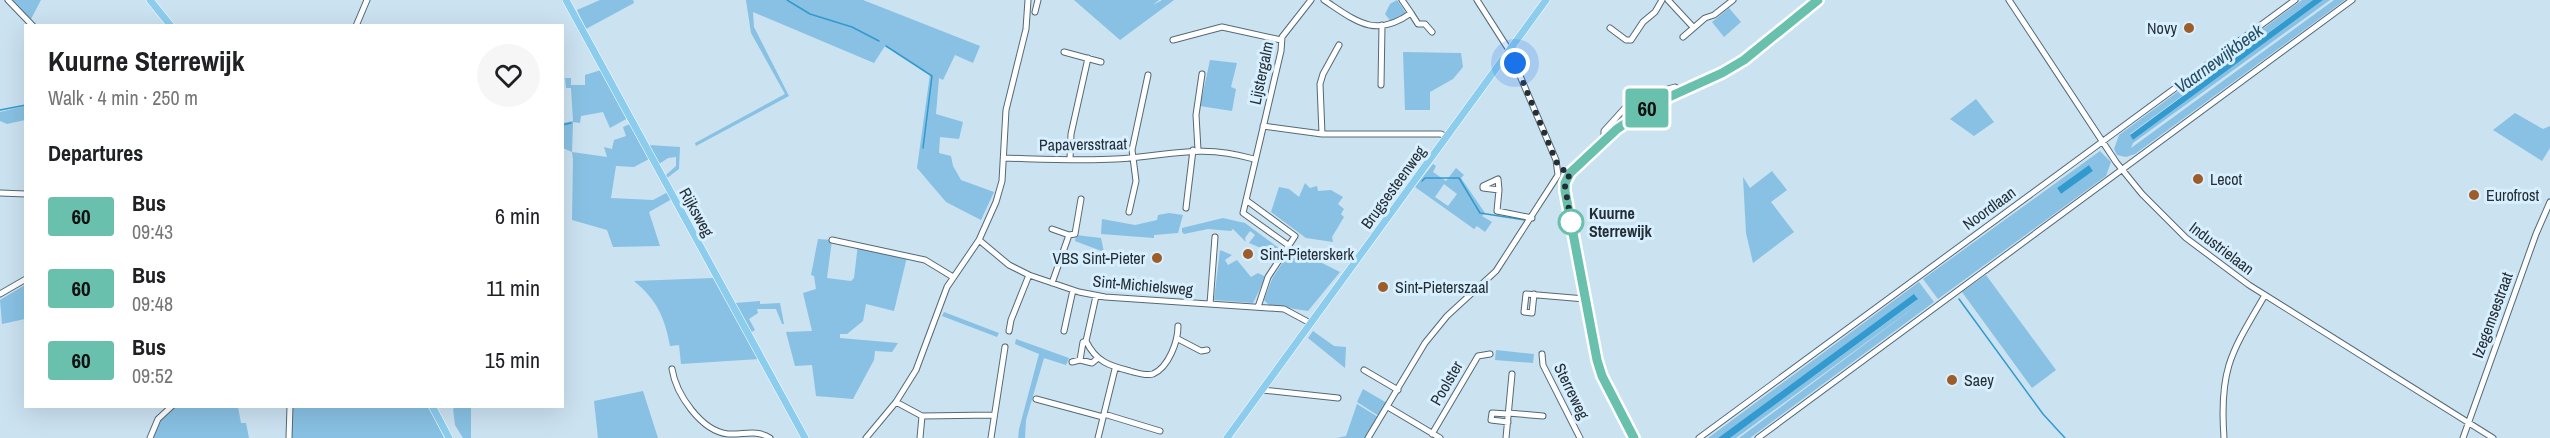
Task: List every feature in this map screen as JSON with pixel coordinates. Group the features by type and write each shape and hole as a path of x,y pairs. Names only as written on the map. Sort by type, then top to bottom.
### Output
{"main road":[{"path":"150,0 169,24"},
{"name":"Rijksweg","path":"566,0 805,438"},
{"name":"Brugsesteenweg","path":"1227,438 1546,0"},
{"path":"433,408 449,438"}],"street":[{"path":"8,0 31,24"},
{"path":"357,24 367,0"},
{"path":"866,438 896,402 923,355 942,298 953,277 979,240 1000,190 1006,110 1026,29 1028,0"},
{"path":"1035,12 1038,0"},
{"name":"Lijstergalm","path":"1245,200 1281,51 1281,40 1311,0"},
{"path":"1324,0 1362,25 1394,25 1411,13"},
{"path":"1402,0 1418,24"},
{"path":"1368,438 1431,335 1496,271 1554,184 1559,168 1509,50 1477,0"},
{"path":"1610,28 1626,40 1631,40 1643,22 1655,12 1662,0"},
{"path":"1668,0 1693,27"},
{"path":"1683,38 1693,27 1705,18 1714,15 1733,0"},
{"path":"1634,438 1602,376 1565,186 1570,173 1604,140 1640,112 1744,60 1819,0"},
{"name":"Industrielaan","path":"2009,0 2122,170 2186,238 2265,296 2493,438"},
{"name":"Noordlaan","path":"1699,438 2295,0"},
{"path":"1758,438 2352,0"},
{"path":"1412,29 1418,24 1425,24 1432,32"},
{"path":"1381,85 1382,25"},
{"path":"1173,40 1222,27 1281,40"},
{"path":"1322,134 1320,84 1339,45"},
{"path":"1064,52 1101,62"},
{"path":"1070,159 1071,134 1088,58"},
{"path":"1186,208 1203,74"},
{"path":"1129,212 1136,181 1132,150 1148,75"},
{"path":"1604,140 1604,131 1633,99 1675,87 1681,91"},
{"path":"1263,126 1322,134 1431,136 1444,140"},
{"name":"Papaversstraat","path":"1004,158 1133,158 1195,150 1214,150 1254,159"},
{"path":"1559,168 1570,173"},
{"path":"1554,184 1565,186"},
{"path":"1499,190 1497,211 1532,218"},
{"path":"0,193 24,194"},
{"path":"1052,229 1073,236 1076,232 1081,199"},
{"path":"1258,307 1268,277 1295,236 1245,200 1243,213 1288,245"},
{"name":"Izegemsestraat","path":"2463,438 2535,234 2550,202"},
{"path":"1052,283 1069,236"},
{"name":"Sint-Michielsweg","path":"1210,304 1215,237"},
{"path":"832,240 925,260 953,277"},
{"name":"Sint-Michielsweg","path":"979,240 1009,265 1029,275 1096,296 1258,307 1288,311 1310,323"},
{"path":"1009,331 1011,320 1029,275"},
{"path":"0,294 24,280"},
{"name":"Sint-Michielsweg","path":"1064,331 1073,290"},
{"path":"1534,294 1586,299"},
{"path":"1080,360 1096,296"},
{"path":"2224,438 2223,386 2229,361 2265,296"},
{"path":"1086,341 1098,358 1115,369 1152,374 1162,366 1178,339 1179,326"},
{"path":"1178,339 1202,351 1207,350"},
{"path":"991,438 1005,346"},
{"name":"Poolster","path":"1432,434 1478,356 1490,354"},
{"name":"Sterreweg","path":"1542,354 1543,365 1580,438"},
{"path":"1072,362 1080,360 1092,363 1098,358"},
{"path":"672,369 678,388 711,428 729,434 762,433 770,438"},
{"path":"1098,438 1115,369"},
{"path":"1364,370 1398,390"},
{"path":"1506,438 1512,374"},
{"path":"1262,390 1338,398"},
{"path":"1036,399 1160,431"},
{"path":"896,402 922,416 993,416"},
{"path":"150,438 158,419 170,408"},
{"path":"289,438 290,408"},
{"path":"1388,408 1440,438"},
{"path":"1508,422 1491,420 1492,413 1543,416"},
{"path":"920,438 922,416"}],"shaded area":[{"path":"9,0 41,0 31,19"},
{"path":"600,0 633,0 634,3 586,29 577,10"},
{"path":"746,0 863,0 980,46 973,63 955,55 943,80 939,78 936,114 963,122 959,139 940,137 939,153 951,156 953,166 961,180 994,192 981,220 946,202 917,168 930,74 885,46 874,63 753,12 754,27 789,96 696,146 695,143 785,94 751,33"},
{"path":"1074,0 1159,0 1153,5 1162,0 1174,0 1120,40"},
{"path":"1397,0 1406,13 1393,24 1385,14 1390,4"},
{"path":"2302,0 2313,0 2130,134 2133,140 2323,0 2330,0 2133,143 2131,148 2334,0 2345,0 2135,154 2126,157 2117,155 2114,149 2119,135"},
{"path":"2313,0 2323,0 2133,140 2130,135"},
{"path":"1729,8 1741,22 1724,37 1712,22"},
{"path":"1403,52 1461,53 1463,67 1453,79 1430,92 1430,110 1405,110"},
{"path":"1210,60 1237,63 1231,87 1236,89 1232,111 1200,106"},
{"path":"601,70 628,118 610,128 603,112 581,116 580,123 573,122 572,152 564,148 564,123 573,121 571,88 566,88 565,78 571,78 571,85 585,85 585,75"},
{"path":"1665,93 1614,125 1636,101"},
{"path":"1976,99 1994,122 1974,136 1950,119"},
{"path":"24,106 24,120 7,124 0,121 0,112"},
{"path":"2515,113 2543,129 2550,126 2550,148 2542,161 2493,130"},
{"path":"630,124 649,159 634,167 616,166 611,198 653,200 668,192 672,199 649,212 660,246 613,247 607,230 572,220 572,152 607,157 604,147 612,149 614,140 626,136 623,127"},
{"path":"649,145 680,147 679,169 667,178 666,175 676,166 676,157 668,158 659,164"},
{"path":"2100,151 2111,162 2106,176 1938,299 1923,279","holes":["2089,165 2093,171 2061,194 2057,188"]},
{"path":"1433,164 1436,166 1433,172 1446,181 1456,168 1464,175 1461,178 1485,213 1482,216 1492,222 1485,232 1477,226 1474,229 1415,187","holes":["1444,184 1457,194 1448,206 1435,197"]},
{"path":"2089,165 2093,171 2061,194 2057,188"},
{"path":"1772,171 1787,190 1771,202 1794,232 1753,263 1746,233 1743,177 1750,188"},
{"path":"1305,183 1310,188 1317,186 1318,191 1331,190 1343,197 1338,204 1344,209 1341,214 1344,217 1332,237 1333,242 1306,238 1271,212 1279,187 1289,189 1299,197"},
{"path":"1169,213 1183,215 1178,233 1154,235 1154,238 1101,234 1102,219 1135,225 1157,220 1158,215"},
{"path":"1223,218 1245,223 1283,251 1273,262 1266,258 1268,251 1249,243 1255,235 1250,231 1245,238 1246,242 1233,229 1231,231 1208,229 1184,234 1182,232 1182,228"},
{"path":"1076,235 1101,238 1104,252 1075,241"},
{"path":"818,239 832,240 827,278 851,281 854,278 858,244 907,257 894,311 866,304 863,321 847,334 840,334 840,338 898,343 892,352 875,351 874,360 853,399 816,396 812,365 795,366 786,332 812,331 803,293 816,289 814,276 811,275"},
{"path":"1292,248 1340,272 1308,311 1269,305 1264,300 1272,279"},
{"path":"1220,250 1232,255 1225,260 1228,265 1237,260 1251,277 1258,273 1266,277 1253,303 1214,300"},
{"path":"1986,275 2056,370 2032,388 1962,292"},
{"path":"713,278 759,359 681,364 679,345 670,346 658,309 634,281"},
{"path":"1919,282 1934,302 1750,438 1739,438 1924,300 1736,438 1730,438 1917,300 1916,296 1914,295 1718,438 1708,438"},
{"path":"24,286 24,319 2,324 0,300"},
{"path":"1914,294 1918,299 1730,438 1718,438"},
{"path":"760,301 760,304 780,303 784,324 776,309 757,309 758,313 749,319 755,330 750,333 735,303"},
{"path":"944,312 999,333 997,337 942,316"},
{"path":"1313,331 1334,346 1346,347 1345,368 1308,338"},
{"path":"1016,339 1069,358 1066,365 1044,358 1026,420 1025,438 1018,438 1019,429 1039,354 1015,344"},
{"path":"1496,350 1534,354 1533,363 1495,360"},
{"path":"1363,389 1387,403 1379,416 1357,402"},
{"path":"643,391 658,438 598,438 594,401"},
{"path":"1357,404 1378,417 1367,438 1337,438 1346,436"},
{"path":"172,408 238,408 241,423 246,423 249,438 152,438 161,418"},
{"path":"292,408 429,408 444,438 291,438"},
{"path":"471,408 471,438 463,438 455,425 453,409"}],"waterway":[{"path":"787,0 810,14 852,27 879,41"},
{"path":"886,46 932,76 923,148"},
{"path":"0,110 24,105"},
{"path":"564,125 571,123"},
{"path":"1422,181 1425,178 1459,178 1480,213 1525,220"},
{"name":"Vaarnewijkbeek","path":"1959,299 2043,414 2065,438"}],"bus line":[{"name":"60","path":"1634,438 1602,376 1597,360 1565,191 1566,178 1604,140 1640,112 1744,60 1818,0"}],"place":[{"name":"Novy","path":"2189,28"},
{"name":"Lecot","path":"2198,179"},
{"name":"Eurofrost","path":"2474,195"},
{"name":"Kuurne Sterrewijk","path":"1571,222"},
{"name":"Sint-Pieterskerk","path":"1248,254"},
{"name":"VBS Sint-Pieter","path":"1157,258"},
{"name":"Sint-Pieterszaal","path":"1383,287"},
{"name":"Saey","path":"1952,380"}],"route":[{"path":"1515,63 1559,168 1570,173 1566,178 1565,191 1571,222"}]}
